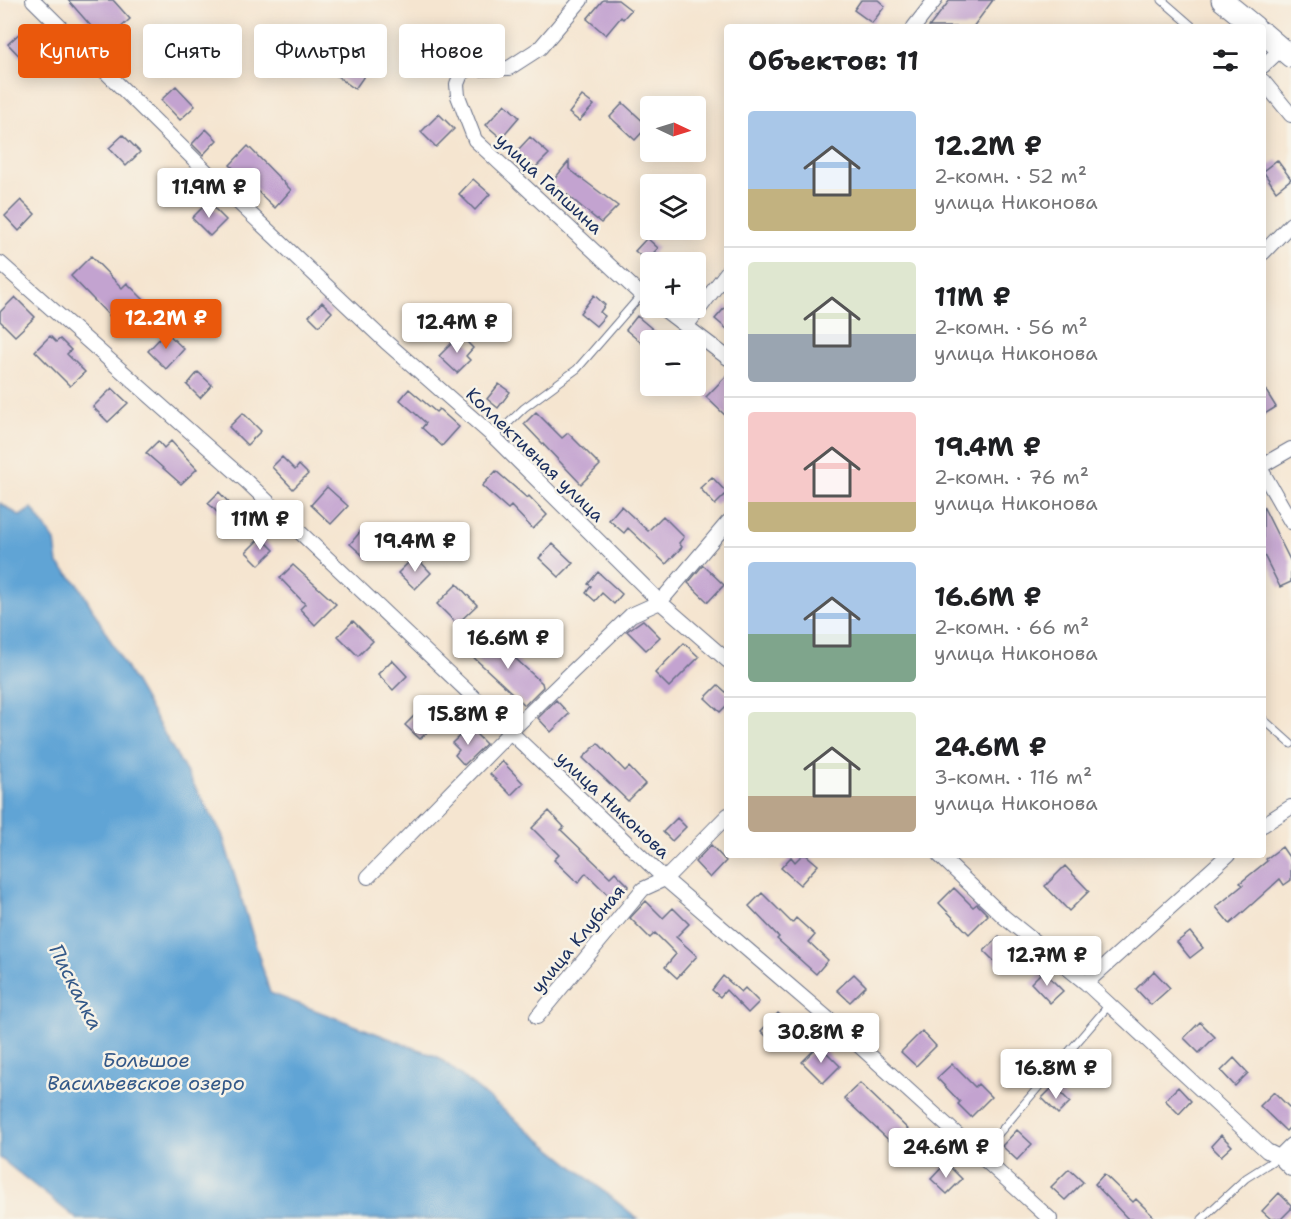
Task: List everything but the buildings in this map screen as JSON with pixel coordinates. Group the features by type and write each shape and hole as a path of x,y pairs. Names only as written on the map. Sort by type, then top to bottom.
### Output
{"main road":[{"path":"1222,0 1251,24"},
{"path":"1266,36 1286,53"}],"street":[{"name":"Коллективная улица","path":"33,0 222,187 377,334 494,437 660,602 724,658"},
{"name":"улица Гапшина","path":"581,0 540,48 509,68 469,69 461,74 457,84 458,96 475,140 640,291"},
{"path":"916,24 935,0"},
{"path":"1266,64 1286,53"},
{"path":"1266,85 1291,115"},
{"path":"1266,251 1291,224"},
{"name":"улица Никонова","path":"0,263 246,481 665,879 981,1154 1050,1219"},
{"path":"687,325 724,276"},
{"path":"677,318 724,355"},
{"path":"1266,463 1291,449"},
{"path":"1266,478 1291,522"},
{"path":"368,876 509,733 631,615 660,602 724,527"},
{"path":"1266,823 1291,807"},
{"name":"улица Клубная","path":"537,1017 643,889 665,879 724,819"},
{"path":"942,858 1004,917 1086,983 1266,1151 1279,1157 1291,1169"},
{"path":"1086,983 1225,858"},
{"path":"1279,1157 1291,1145"}],"lane":[{"path":"1162,0 1190,24"},
{"path":"494,437 524,408 577,369 640,304"},
{"path":"1266,722 1291,744"},
{"path":"981,1154 1109,1005"},
{"path":"1202,1219 1246,1178 1279,1157"}],"water":[{"name":"Большое Васильевское озеро","path":"0,503 20,516 32,508 55,541 58,564 78,584 222,834 270,993 438,1057 638,1219 77,1219 0,1158"}],"water label":[{"name":"Пискалка","path":"76,987"}]}
